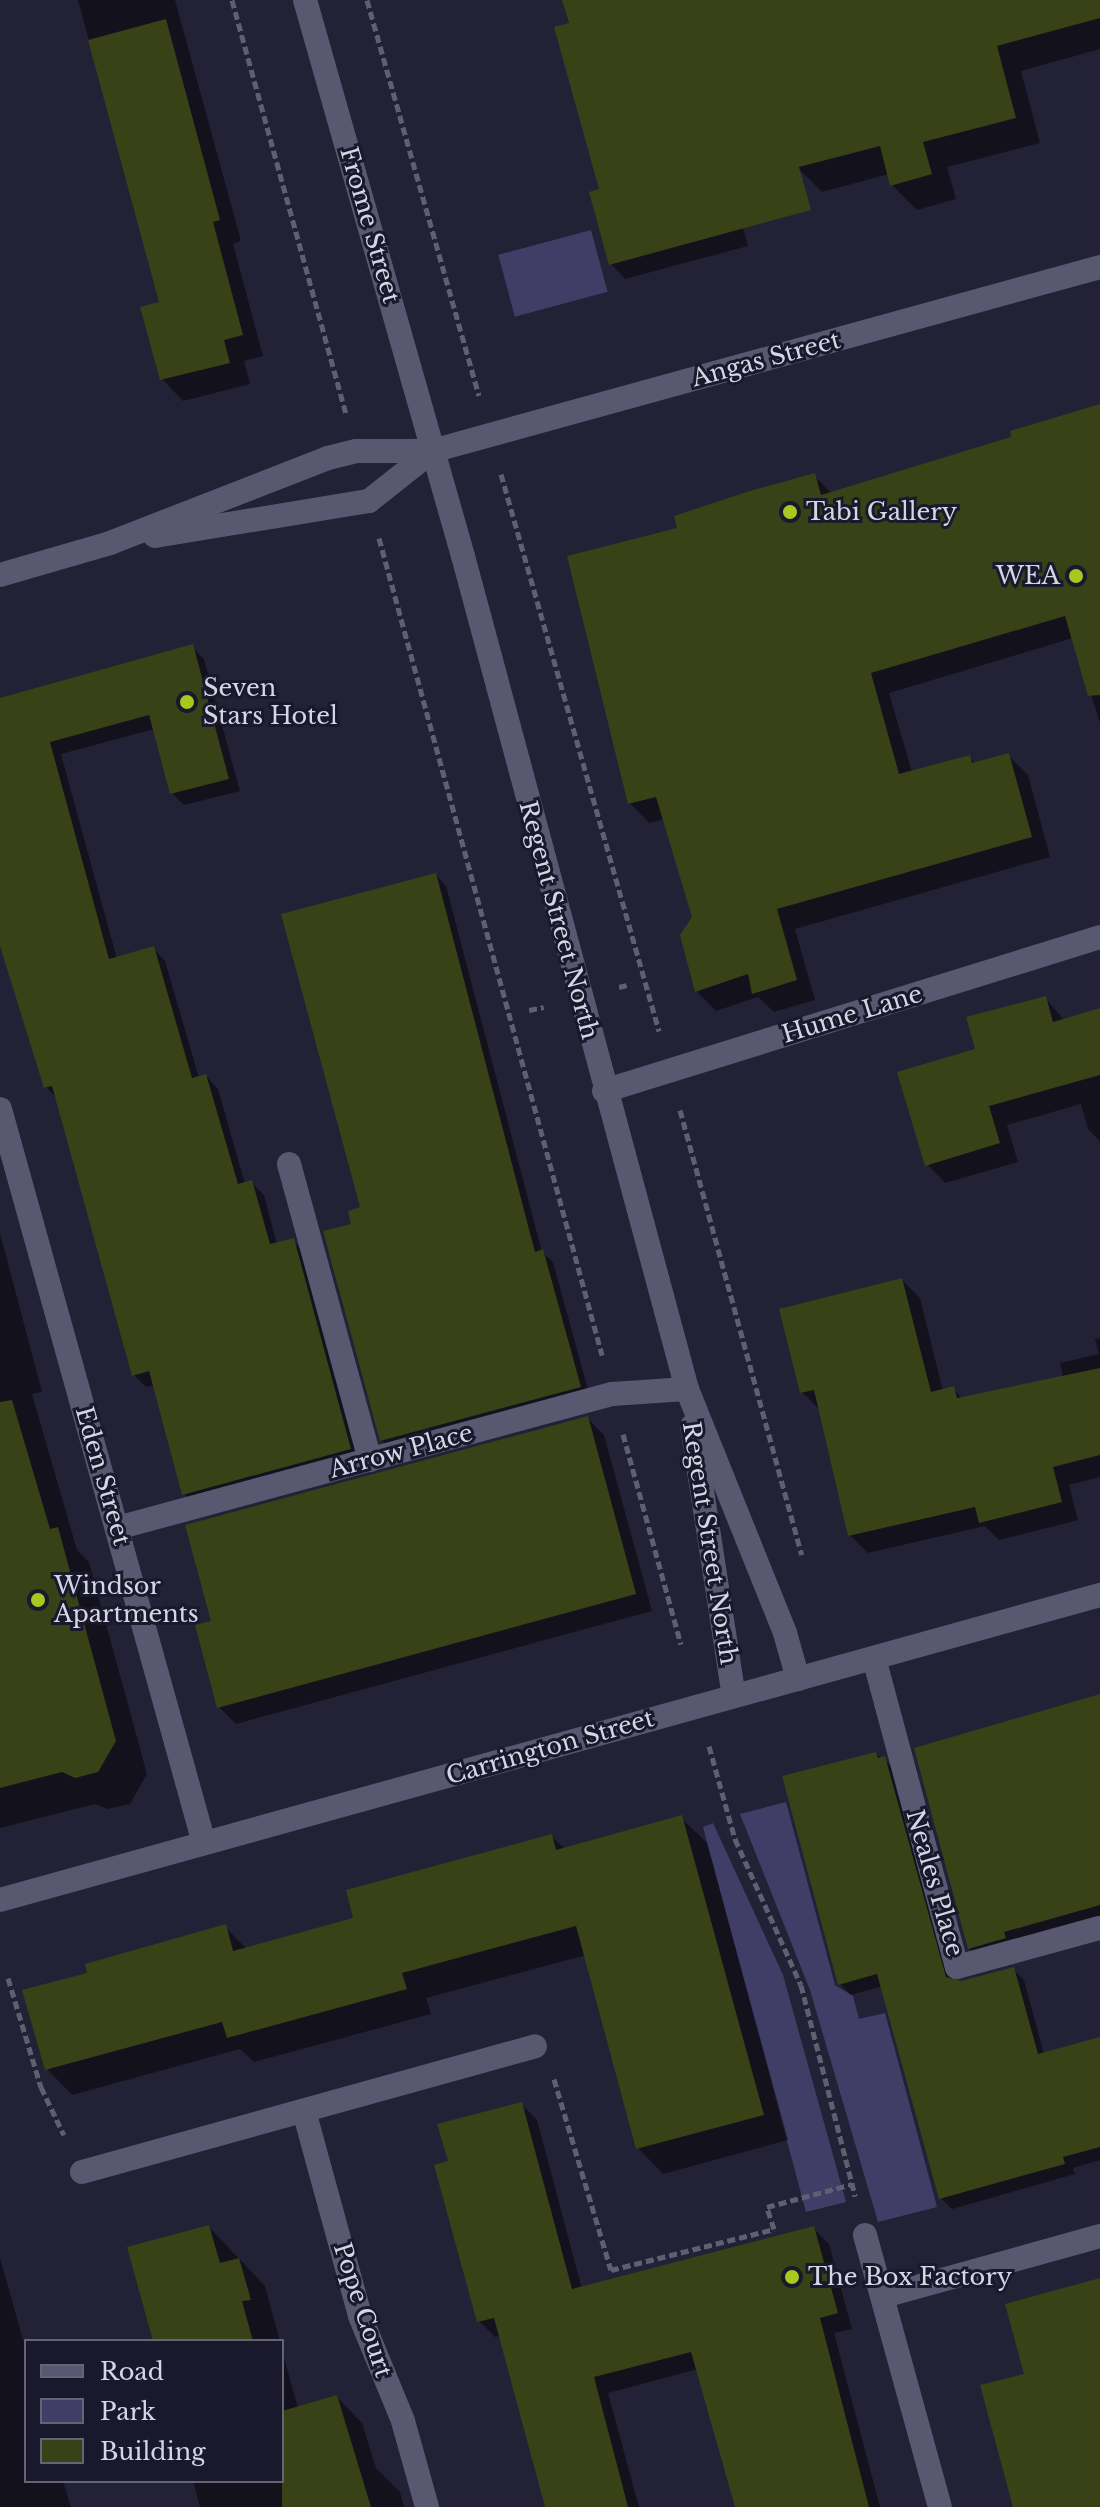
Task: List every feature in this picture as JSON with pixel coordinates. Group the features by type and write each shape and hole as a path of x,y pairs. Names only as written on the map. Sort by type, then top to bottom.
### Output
{"street":[{"name":"Frome Street","path":"305,0 432,451"},
{"name":"Angas Street","path":"0,575 110,543 356,451 432,451 1100,267"},
{"name":"Angas Street","path":"110,543 369,501 432,451"},
{"name":"Regent Street North","path":"432,451 687,1389 785,1633 798,1679"},
{"name":"Hume Lane","path":"604,1091 1100,937"},
{"name":"Eden Street","path":"0,1109 204,1843"},
{"path":"289,1164 370,1460"},
{"name":"Regent Street North","path":"687,1389 734,1696"},
{"name":"Arrow Place","path":"117,1528 612,1394 687,1389"},
{"name":"Carrington Street","path":"0,1900 1100,1595"},
{"name":"Neales Place","path":"874,1658 957,1967 1100,1928"},
{"path":"82,2172 535,2046"},
{"name":"Pope Court","path":"304,2111 360,2316 403,2421 427,2507"},
{"path":"865,2235 940,2507"},
{"path":"884,2296 1100,2236"}],"path":[{"path":"232,0 356,451"},
{"path":"367,0 670,1071 806,1572"},
{"path":"369,501 697,1706"},
{"path":"718,1779 735,1839 801,1985 865,2235"},
{"path":"8,1978 41,2087 82,2172"},
{"path":"535,2046 558,2086 611,2270 774,2229 767,2207 852,2184"}],"green space":[{"path":"591,230 608,292 515,317 498,255"},
{"path":"786,1802 835,1985 853,1996 859,2019 885,2013 937,2207 878,2222 810,1990 740,1814"},
{"path":"713,1823 783,1975 846,2202 806,2212 703,1827"}],"building":[{"path":"562,0 1100,0 1100,18 997,46 1016,118 923,142 932,174 890,186 880,146 799,167 811,210 609,265 589,192 599,189 554,27 569,23"},
{"path":"166,19 220,220 213,222 243,335 224,340 230,363 160,380 140,307 159,302 88,40"},
{"path":"1100,404 1100,695 1088,696 1065,616 871,673 899,774 970,755 972,763 1009,753 1032,837 777,909 797,980 752,994 748,974 695,992 680,935 692,917 656,797 628,804 567,556 677,528 674,516 750,491 815,473 821,495 1011,437 1010,431"},
{"path":"193,644 229,779 170,794 149,715 50,742 109,959 154,946 192,1078 206,1074 238,1184 252,1180 270,1244 294,1238 351,1449 182,1495 149,1371 132,1376 52,1086 44,1088 0,946 0,698"},
{"path":"436,873 535,1252 543,1249 581,1387 380,1441 323,1231 351,1224 348,1211 360,1207 281,914"},
{"path":"1046,996 1053,1022 1100,1008 1100,1075 989,1106 1000,1143 925,1166 897,1072 975,1049 966,1017"},
{"path":"902,1278 931,1392 954,1386 957,1398 1100,1368 1100,1455 1053,1467 1062,1502 979,1523 975,1507 848,1536 814,1390 800,1393 779,1309"},
{"name":"Windsor Apartments","path":"12,1400 50,1529 58,1527 116,1741 98,1772 75,1778 62,1772 0,1788 0,1402"},
{"path":"588,1416 636,1594 217,1708 195,1625 211,1621 185,1525"},
{"path":"1100,1694 1100,1905 1004,1932 1006,1938 968,1949 914,1748"},
{"path":"876,1752 878,1758 885,1756 946,1977 961,1981 1014,1967 1038,2054 1100,2037 1100,2147 1063,2157 1065,2164 939,2199 877,1974 838,1985 782,1776"},
{"path":"682,1815 764,2115 636,2149 576,1926 402,1973 407,1989 227,2038 222,2022 45,2070 22,1990 87,1973 85,1964 226,1924 233,1951 353,1918 346,1890 552,1834 556,1850"},
{"path":"522,2102 572,2289 814,2226 838,2313 820,2318 869,2507 735,2507 691,2352 594,2377 628,2507 545,2507 494,2318 477,2322 434,2165 448,2161 437,2124"},
{"path":"209,2225 220,2263 239,2258 251,2300 242,2301 252,2339 152,2339 127,2247"},
{"path":"1100,2278 1100,2507 1013,2507 980,2385 1024,2374 1005,2304"},
{"path":"337,2395 371,2507 282,2507 284,2410"}],"place":[{"name":"Tabi Gallery","path":"790,512"},
{"name":"WEA","path":"1076,576"},
{"name":"Seven Stars Hotel","path":"187,702"},
{"name":"Windsor Apartments","path":"38,1600"},
{"name":"The Box Factory","path":"792,2277"}]}
